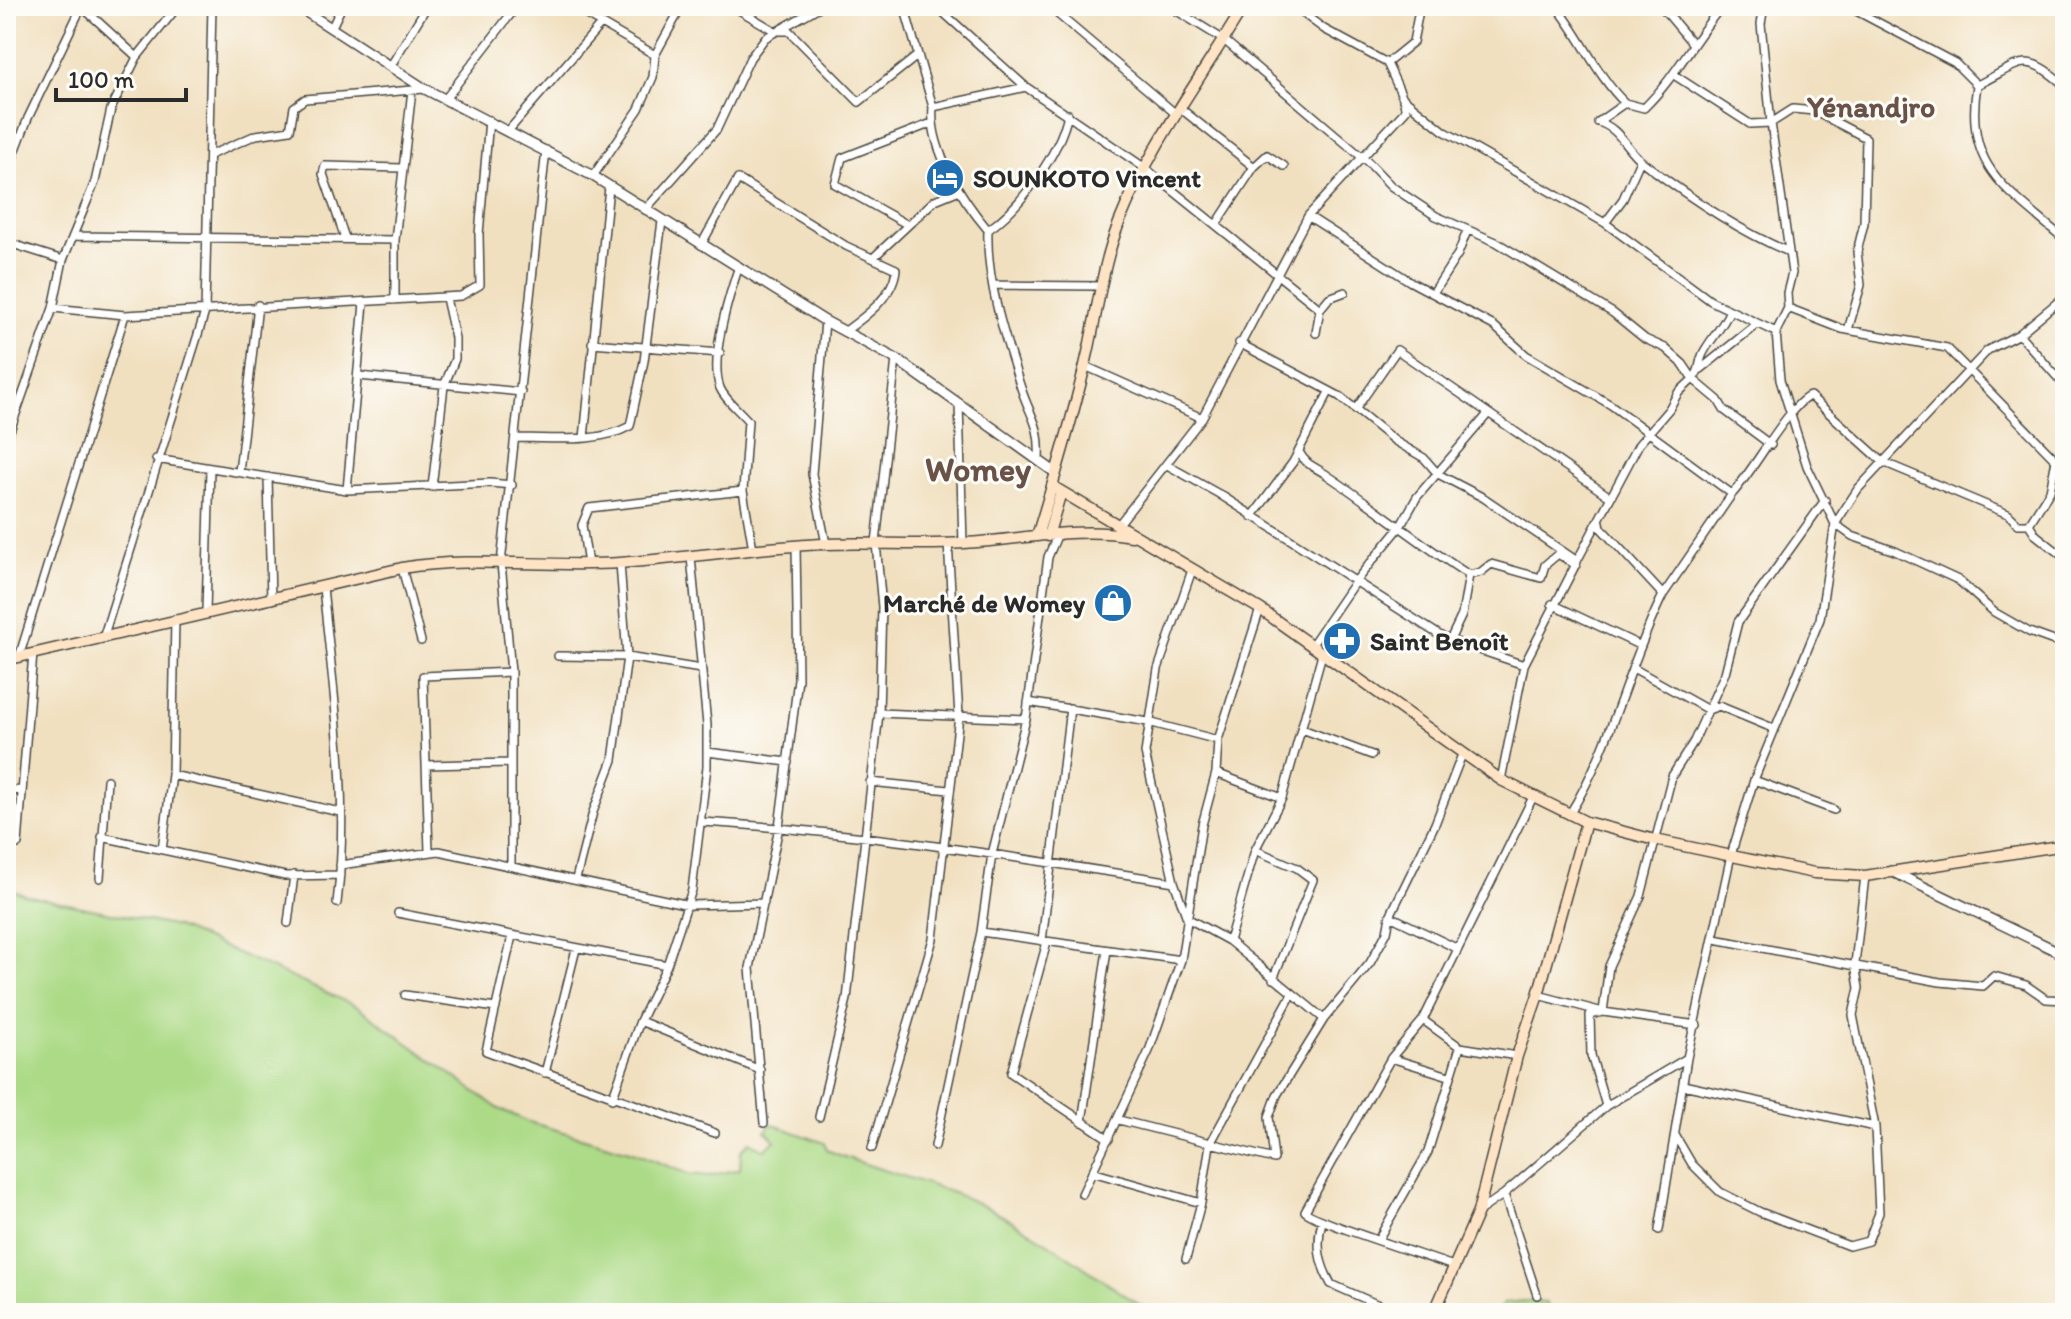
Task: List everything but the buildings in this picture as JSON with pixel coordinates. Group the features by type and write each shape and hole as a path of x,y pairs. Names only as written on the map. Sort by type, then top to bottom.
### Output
{"main road":[{"path":"1047,536 1057,489 1056,473 1085,366 1100,286 1117,226 1145,168 1244,6"},
{"path":"1057,489 1260,609 1501,780 1586,822 1655,840 1814,873 1865,876 1888,870 2065,845"},
{"path":"6,660 104,635 445,561 620,563 796,545 963,544 1100,530 1132,536"},
{"path":"1434,1313 1478,1212 1517,1056 1538,995 1586,822"}],"street":[{"path":"6,176 81,6 137,57"},
{"path":"6,442 53,308 63,260 95,182 111,109 137,57 178,6"},
{"path":"104,635 156,459 205,312 212,6"},
{"path":"297,6 425,89 593,176 825,321 896,359 1056,473"},
{"path":"332,27 342,6"},
{"path":"390,67 427,6"},
{"path":"446,98 517,6"},
{"path":"571,6 655,55"},
{"path":"593,176 639,109 653,77 655,55 682,6"},
{"path":"732,6 775,31 791,32 859,102 917,56"},
{"path":"645,210 707,143 750,58 765,38 821,6"},
{"path":"904,6 933,107 932,123 957,191 988,230 987,264 1022,390 1041,433 1039,459"},
{"path":"936,6 1026,87 1145,168 1320,309"},
{"path":"1048,6 1178,111 1254,167"},
{"path":"1169,6 1224,40 1391,186 1467,231 1496,242 1613,313 1645,339 1665,348 1683,364 1693,379 1718,400 1724,410 1771,445"},
{"path":"1119,524 1202,418 1308,216 1406,110 1387,63 1324,29 1293,6"},
{"path":"1556,6 1586,48 1601,77 1625,103 1644,108 1674,75 1692,43 1722,6"},
{"path":"1661,6 1692,43"},
{"path":"1764,6 1761,24 1771,123 1792,273 1787,293 1788,308 1776,332 1780,380 1793,411 1807,466 1835,524 1852,536 1895,551 1958,580 1994,612 2029,632 2065,645"},
{"path":"1847,6 1955,63 1977,85"},
{"path":"1387,63 1413,42 1419,10 1426,7"},
{"path":"509,130 601,24"},
{"path":"1977,85 2031,61 2042,65 2065,86"},
{"path":"1674,75 1750,124 1771,123 1793,109 1814,111 1866,138 1864,223 1857,252 1861,285 1848,330"},
{"path":"1977,85 1973,110 1980,157 1995,176 2065,240"},
{"path":"933,107 1026,87"},
{"path":"210,155 256,135 290,130 294,107 305,99 425,89"},
{"path":"395,300 395,240 412,90"},
{"path":"1403,98 1444,131 1605,223 1729,312 1776,332"},
{"path":"1625,103 1598,122 1618,133 1640,161 1763,241 1789,252"},
{"path":"988,230 1006,217 1020,201 1064,133 1068,114"},
{"path":"53,308 125,315 205,312 258,305 364,303 461,296 480,285 479,234 489,120"},
{"path":"908,225 835,184 842,158 932,123"},
{"path":"6,142 18,145"},
{"path":"511,866 511,672 501,563 512,485 546,150"},
{"path":"1216,225 1254,167 1267,155 1284,166"},
{"path":"1605,223 1623,199 1640,161"},
{"path":"345,238 323,174 325,166 402,168"},
{"path":"701,245 738,179 846,246 896,269 895,282 863,318 844,332"},
{"path":"584,438 609,187"},
{"path":"874,257 935,200 957,191"},
{"path":"1308,216 1433,293 1494,326 1526,355 1611,405 1732,494"},
{"path":"517,438 584,438 619,433 630,426 645,347 662,221"},
{"path":"1433,293 1458,254 1467,231"},
{"path":"75,236 395,240"},
{"path":"6,242 63,260"},
{"path":"739,266 725,307 720,353 722,392 748,421 743,491 753,549"},
{"path":"993,285 1100,286"},
{"path":"1316,333 1320,309 1329,298 1345,292"},
{"path":"1659,1230 1687,1058 1697,1025 1731,855 1754,780 1820,619 1835,524 1858,489 1988,350 2019,334 2065,296"},
{"path":"432,487 444,386 455,359 455,338 446,298"},
{"path":"347,490 364,303"},
{"path":"239,472 258,305"},
{"path":"1788,308 1848,330 1947,348 2065,469"},
{"path":"1701,369 1702,355 1720,332 1729,312"},
{"path":"19,657 125,315"},
{"path":"825,321 812,474 826,544"},
{"path":"1501,780 1524,665 1552,604 1577,563 1610,497 1648,434 1678,393 1701,369 1757,324"},
{"path":"2019,334 2065,386"},
{"path":"592,343 720,353"},
{"path":"1239,343 1329,392 1395,441 1424,458 1438,474 1484,498 1577,563"},
{"path":"1355,410 1397,350 1610,497"},
{"path":"819,1117 847,999 861,894 864,838 879,713 882,607 876,543 896,359"},
{"path":"1085,366 1202,418"},
{"path":"359,376 521,392"},
{"path":"1252,517 1299,452 1309,425 1329,392"},
{"path":"1569,815 1608,740 1641,646 1663,595 1793,411 1810,396 1883,462 2008,514 2018,524 2029,524"},
{"path":"959,403 963,544"},
{"path":"1311,646 1354,583 1400,527 1417,497 1487,415"},
{"path":"1299,452 1307,466 1325,473 1469,575 1481,572 1491,564 1541,578 1545,565 1558,554 1577,563"},
{"path":"156,459 347,490 490,483 512,485"},
{"path":"2029,524 2050,491 2056,460"},
{"path":"1167,465 1450,640 1524,665"},
{"path":"206,612 210,468"},
{"path":"268,477 271,600"},
{"path":"588,564 582,525 589,508 743,491"},
{"path":"1603,1012 1609,966 1641,896 1672,776 1725,673 1738,622 1825,500"},
{"path":"1600,520 1601,528 1663,595"},
{"path":"2029,524 2036,535 2065,558"},
{"path":"935,1146 981,932 992,854 1026,719 1048,557 1047,536"},
{"path":"872,1148 933,939 941,847 959,716 948,543"},
{"path":"764,1123 750,968 779,827 798,679 796,545"},
{"path":"612,1099 640,1021 667,965 689,905 707,752 691,557"},
{"path":"576,879 593,812 611,771 627,657 620,563"},
{"path":"402,568 421,641"},
{"path":"1192,570 1158,669 1145,753 1174,882 1187,918 1229,941 1324,1019"},
{"path":"1450,640 1462,615 1469,575"},
{"path":"323,587 339,765 340,875 337,903"},
{"path":"1552,604 1641,646"},
{"path":"1082,1194 1149,1051 1181,960 1202,825 1216,773 1218,740 1260,609"},
{"path":"162,850 172,775 175,619"},
{"path":"18,844 33,653"},
{"path":"1229,941 1255,850 1282,798 1322,654"},
{"path":"558,656 627,657 701,669"},
{"path":"1633,668 1708,710 1719,706 1775,729"},
{"path":"429,851 423,676 511,672"},
{"path":"1028,702 1148,722 1218,740"},
{"path":"1070,708 1044,942 1011,1073 1109,1139"},
{"path":"879,713 1026,719"},
{"path":"1302,729 1372,755"},
{"path":"707,752 788,762"},
{"path":"1119,1120 1274,1159 1271,1108 1324,1019 1370,963 1387,932 1390,916 1435,824 1463,752"},
{"path":"426,765 511,763"},
{"path":"1216,773 1282,798"},
{"path":"172,775 340,812"},
{"path":"100,878 107,780"},
{"path":"1754,780 1834,810"},
{"path":"870,782 949,790"},
{"path":"6,792 20,790"},
{"path":"1453,1266 1379,1238 1322,1221 1306,1215 1305,1211 1391,1058 1423,1020 1534,795"},
{"path":"700,822 779,827 941,847 1174,882"},
{"path":"102,837 294,875 340,875"},
{"path":"1255,850 1297,868 1313,880 1273,979"},
{"path":"340,865 429,851 576,879 689,905 764,903"},
{"path":"1888,870 2065,955"},
{"path":"288,923 294,875"},
{"path":"1675,1135 1692,1164 1720,1192 1760,1212 1849,1246 1868,1241 1879,1213 1875,1127 1853,1015 1859,988 1855,964 1865,876"},
{"path":"398,913 667,965"},
{"path":"1390,916 1456,948"},
{"path":"981,932 1181,960"},
{"path":"512,936 486,1051 612,1099 715,1133"},
{"path":"1715,939 1940,982 1983,986 1994,976 2026,985 2046,999 2065,1000"},
{"path":"545,1073 576,949"},
{"path":"1082,1122 1107,950"},
{"path":"1186,1259 1201,1203 1210,1144 1292,994"},
{"path":"405,995 496,1008"},
{"path":"1538,995 1603,1012 1697,1025"},
{"path":"1603,1012 1590,1015 1591,1055 1606,1106"},
{"path":"1423,1020 1460,1047 1517,1056"},
{"path":"640,1021 760,1070"},
{"path":"1379,1238 1428,1152 1460,1047"},
{"path":"1391,1058 1449,1076"},
{"path":"1478,1212 1504,1194 1606,1106 1687,1058"},
{"path":"1683,1085 1875,1127"},
{"path":"1092,1172 1201,1203"},
{"path":"1504,1194 1537,1295"},
{"path":"1322,1221 1318,1237 1319,1257 1331,1284 1397,1313"}],"green space":[{"path":"6,887 25,895 177,927 199,936 358,1007 499,1109 529,1122 633,1152 688,1174 709,1176 740,1169 741,1151 750,1142 765,1150 775,1141 766,1131 771,1124 825,1143 827,1150 977,1203 1045,1241 1153,1313 6,1313"},
{"path":"1505,1303 1546,1303 1552,1313 1496,1311"}],"place":[{"name":"SOUNKOTO Vincent","path":"945,178"},
{"name":"Marché de Womey","path":"1113,603"},
{"name":"Saint Benoît","path":"1342,641"}],"district":[{"name":"Yénandjro","path":"1871,106"},
{"name":"Womey","path":"978,469"}]}
